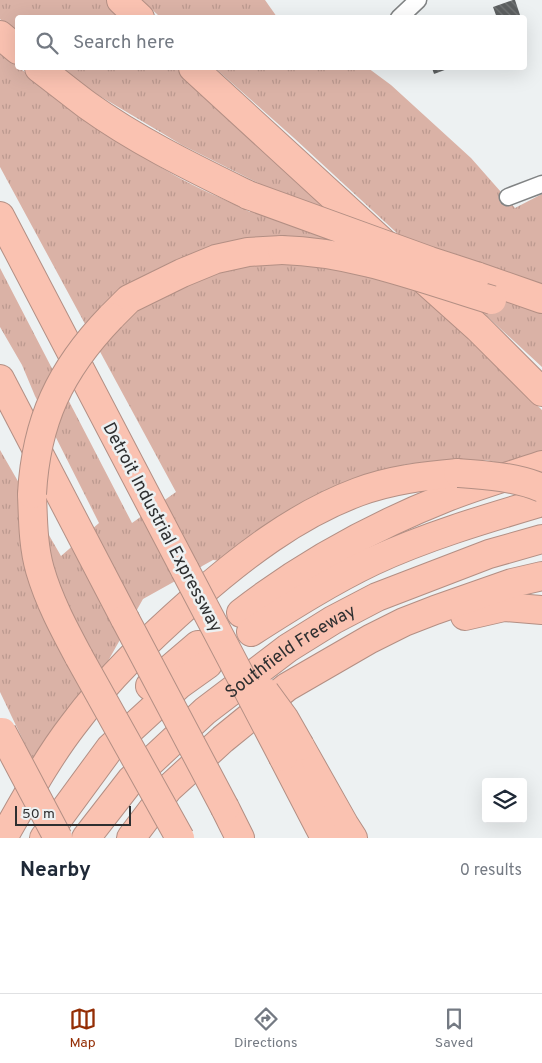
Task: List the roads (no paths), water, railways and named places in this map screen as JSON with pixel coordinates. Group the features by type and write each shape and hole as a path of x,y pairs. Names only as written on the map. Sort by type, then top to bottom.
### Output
{"highway":[{"path":"121,0 137,15"},
{"path":"0,35 15,48"},
{"path":"42,70 88,106 133,135 184,164 248,194 430,262 542,299"},
{"path":"194,70 478,328 542,392"},
{"name":"Detroit Industrial Expressway","path":"0,216 185,570 207,645 292,751 325,838"},
{"path":"180,838 79,658 50,598 40,568 33,513 34,467 44,423 67,371 90,339 129,299 216,259 248,252 308,250 334,254 542,314"},
{"path":"0,379 7,399 125,618 240,838"},
{"name":"Southfield Freeway","path":"542,465 446,498 386,524 332,551 275,586 246,623 309,597 372,562 413,544 542,502"},
{"path":"3,838 42,771 96,697 154,634 227,570 274,536 321,509 357,493 390,482 423,476 458,473 494,475 534,484 542,488"},
{"name":"Southfield Freeway","path":"86,838 131,780 205,711 288,648 333,620 377,597 489,554 542,539"},
{"path":"131,838 168,789 216,745 295,682 370,639 404,622 504,586 542,576"},
{"path":"149,815 225,748 290,698 320,679 404,638 459,617 504,607 542,610"},
{"path":"44,838 110,748 130,704 207,645"},
{"path":"1,730 58,838"},
{"path":"292,751 354,838"}],"street":[{"path":"402,15 418,0"},
{"path":"508,197 542,184"}]}
